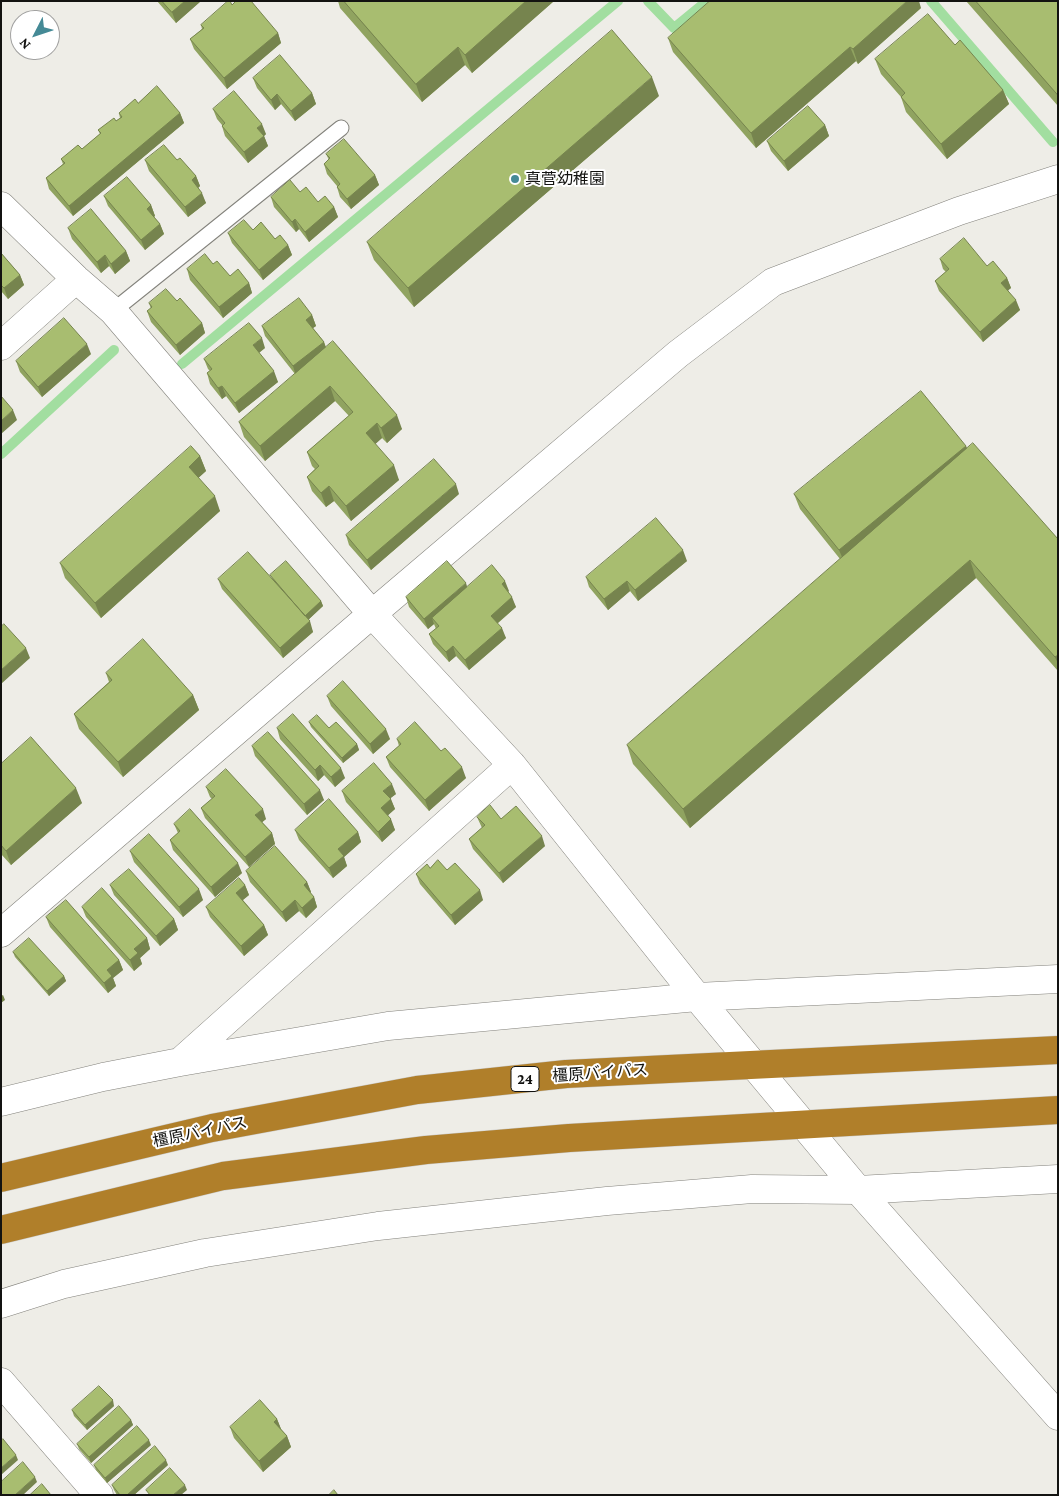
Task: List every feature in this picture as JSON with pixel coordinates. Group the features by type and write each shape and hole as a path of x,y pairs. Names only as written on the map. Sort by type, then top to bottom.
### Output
{"highway":[{"name":"橿原バイパス","path":"1,1178 212,1128 417,1090 566,1074 1058,1050"},
{"path":"1,1230 223,1176 436,1149 569,1138 1058,1110"}],"street":[{"path":"1,933 678,354 773,282 959,211 1058,180"},
{"path":"1,206 76,279 113,311 372,614 512,765 697,997 755,1064 803,1125 1058,1416"},
{"path":"1,346 76,279"},
{"path":"180,1062 512,765"},
{"path":"1,1102 102,1077 388,1026 697,997 1058,979"},
{"path":"1,1304 64,1284 206,1253 378,1226 607,1201 752,1189 858,1190 1058,1179"},
{"path":"1,1382 99,1495"}],"lane":[{"path":"113,311 342,128"}],"building":[{"path":"162,1 185,1 172,12"},
{"path":"228,1 232,5 236,1 251,1 278,33 224,78 190,39 204,28 201,25"},
{"path":"344,1 526,1 465,55 458,47 416,84"},
{"path":"710,1 907,1 853,49 850,47 751,133 668,38"},
{"path":"976,1 1058,1 1058,95"},
{"path":"928,14 955,45 960,40 1003,90 941,144 901,97 905,93 875,59"},
{"path":"612,30 652,77 408,288 367,242"},
{"path":"280,55 312,93 291,111 277,94 271,100 253,78"},
{"path":"157,86 180,113 69,206 46,178 65,163 61,159 78,145 82,149 101,133 98,130 114,118 116,121 122,117 119,113 135,99 138,103"},
{"path":"234,91 262,124 257,128 264,136 244,152 222,126 225,123 213,109"},
{"path":"808,106 825,125 784,161 767,141"},
{"path":"344,139 375,175 347,199 337,187 340,184 324,164 330,158 326,154"},
{"path":"164,145 177,160 180,158 196,176 192,180 202,193 185,207 145,160"},
{"path":"127,177 151,205 147,209 160,224 141,240 104,196"},
{"path":"290,180 300,192 306,187 318,202 325,196 334,207 305,232 295,219 292,222 271,197"},
{"path":"91,209 126,251 111,264 105,255 97,262 68,228"},
{"path":"244,220 253,230 261,222 275,239 280,235 288,245 259,270 228,233"},
{"path":"964,238 987,266 993,261 1007,278 1001,283 1016,300 980,332 935,281 949,269 940,259"},
{"path":"1,253 20,275 4,288 1,285"},
{"path":"205,254 213,264 217,261 230,276 238,269 249,283 219,307 187,269"},
{"path":"166,289 177,301 180,298 202,323 176,345 147,311 152,307 149,303"},
{"path":"299,298 312,315 306,320 324,342 293,366 262,326"},
{"path":"64,318 87,344 38,387 16,361"},
{"path":"249,323 262,338 253,345 274,371 235,403 222,386 218,388 207,373 212,369 204,359"},
{"path":"333,341 397,415 381,428 377,423 366,433 394,465 346,506 329,486 321,493 307,477 319,466 307,452 353,412 330,386 260,446 239,422"},
{"path":"921,391 966,446 839,550 794,494"},
{"path":"1,396 13,410 1,421"},
{"path":"973,443 1058,539 1058,655 1055,657 970,560 683,809 627,745"},
{"path":"191,446 200,456 189,467 215,496 95,603 60,563"},
{"path":"434,459 456,484 367,560 346,535"},
{"path":"656,518 683,550 635,590 627,581 604,599 586,577"},
{"path":"248,552 310,621 280,648 218,579"},
{"path":"286,561 321,601 305,616 270,575"},
{"path":"447,561 466,583 424,619 406,597"},
{"path":"492,565 505,581 502,584 512,597 491,616 502,628 465,660 453,646 446,652 429,634 439,626 432,618"},
{"path":"4,624 26,648 1,670 1,627"},
{"path":"143,639 193,695 118,762 74,714 112,680 106,673"},
{"path":"343,681 386,729 370,744 327,696"},
{"path":"293,714 341,768 331,777 320,765 315,770 277,728"},
{"path":"317,715 329,728 336,722 357,744 342,758 309,722"},
{"path":"415,722 441,751 445,748 462,767 425,800 386,757 401,744 397,739"},
{"path":"268,732 320,790 304,804 252,746"},
{"path":"31,737 76,788 6,851 1,845 1,764"},
{"path":"374,763 392,784 383,791 391,799 381,808 391,819 378,832 342,791"},
{"path":"226,769 263,809 255,815 272,833 245,857 201,808 215,796 206,787"},
{"path":"329,799 358,832 338,849 344,856 329,868 295,830"},
{"path":"490,805 501,819 516,806 542,836 499,873 469,839 485,825 477,817"},
{"path":"190,809 238,863 211,887 170,840 180,831 174,824"},
{"path":"149,834 199,889 179,907 130,851"},
{"path":"275,846 307,882 304,885 314,897 302,908 295,900 282,912 246,871"},
{"path":"438,860 447,870 455,863 480,890 451,915 416,874 427,864 430,868"},
{"path":"129,869 174,919 156,936 110,885"},
{"path":"239,878 245,885 236,893 264,925 241,946 206,907"},
{"path":"102,888 147,938 134,949 138,953 130,960 82,907"},
{"path":"66,900 119,960 107,970 112,976 104,983 46,917"},
{"path":"29,938 64,976 47,991 13,952"},
{"path":"99,1386 113,1400 85,1425 72,1410"},
{"path":"260,1400 277,1419 274,1422 287,1436 259,1461 230,1427"},
{"path":"119,1406 131,1420 89,1457 77,1444"},
{"path":"137,1426 149,1440 105,1478 94,1465"},
{"path":"3,1439 16,1455 1,1468 1,1441"},
{"path":"155,1446 166,1460 127,1495 120,1495 112,1485"},
{"path":"23,1462 35,1477 15,1495 1,1495 1,1482"},
{"path":"170,1468 185,1485 173,1495 150,1495 146,1490"},
{"path":"42,1484 51,1495 30,1495"},
{"path":"334,1490 338,1495 329,1495"}],"waterway":[{"path":"182,364 618,1"},
{"path":"648,1 674,28 707,1"},
{"path":"931,1 1053,142"},
{"path":"1,454 114,350"}],"place":[{"name":"真菅幼稚園","path":"515,179"}]}
